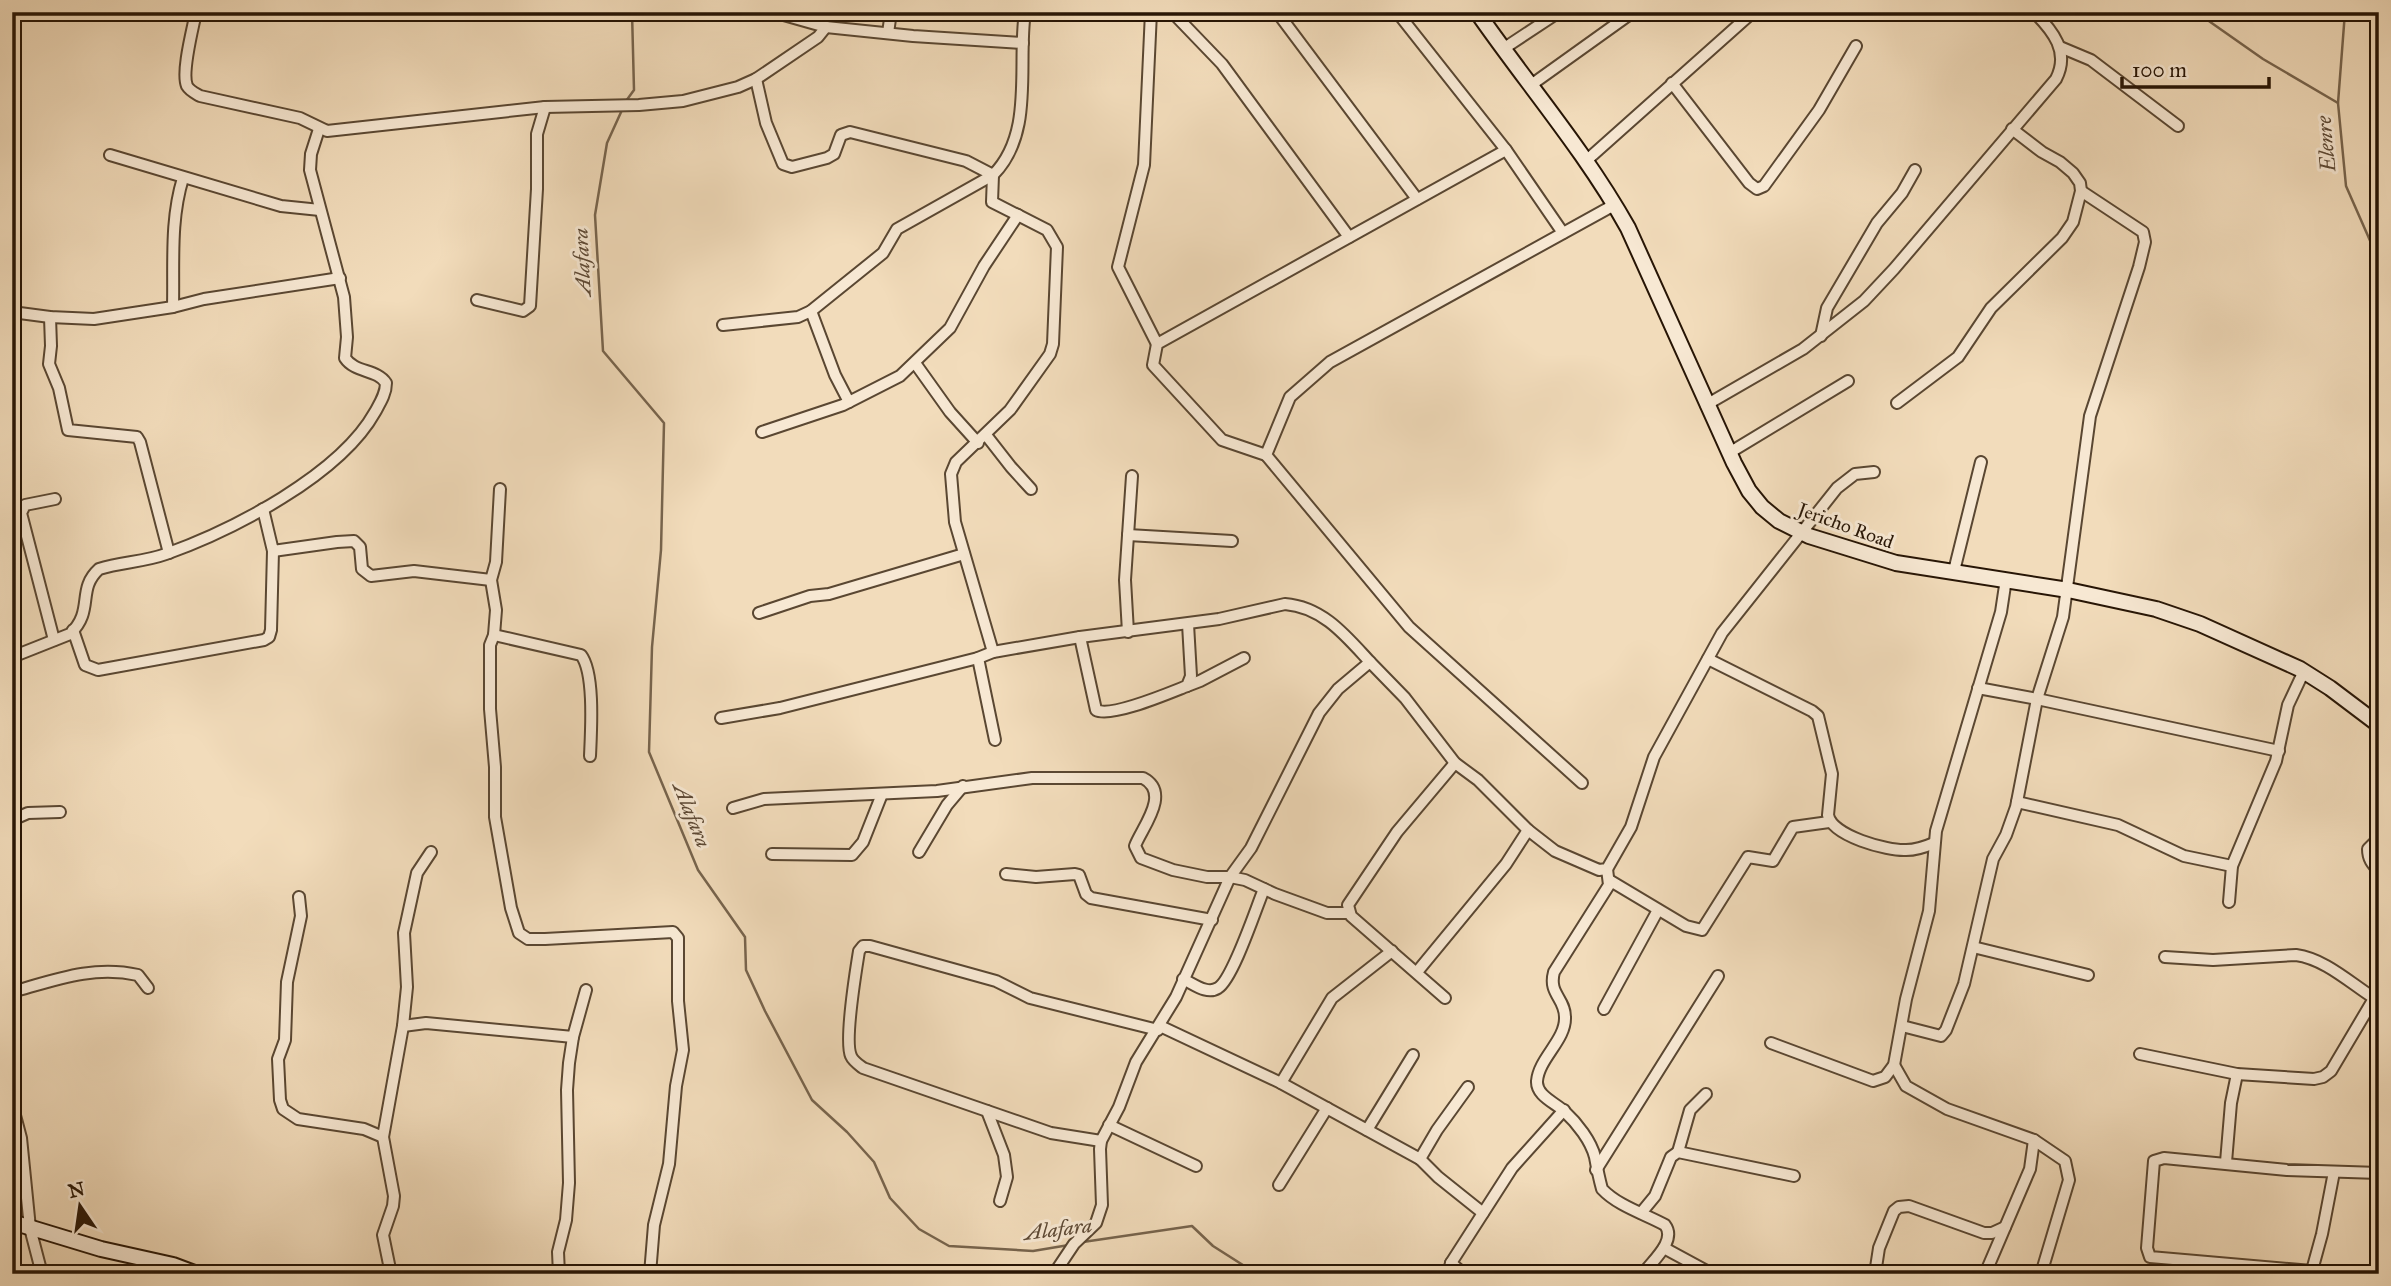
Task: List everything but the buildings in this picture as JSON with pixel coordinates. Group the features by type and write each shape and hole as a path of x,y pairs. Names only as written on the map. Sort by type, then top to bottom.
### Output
{"street":[{"path":"197,12 186,68 186,80 191,91 200,96 300,118 327,131 545,107 639,105 682,101 738,87 757,79 818,37 826,27"},
{"path":"773,12 826,27 1023,43"},
{"path":"888,33 891,12"},
{"path":"723,325 798,317 811,311 883,253 897,229 993,175 1003,164 1016,130 1024,81 1023,43 1026,12"},
{"path":"1151,12 1144,165 1118,267 1157,344 1153,365 1222,440 1266,455 1409,627 1582,783"},
{"path":"1172,12 1222,64 1349,237"},
{"path":"1277,12 1417,199"},
{"path":"1397,12 1506,150 1563,233"},
{"name":"Jericho Road","path":"1477,12 1587,160 1615,205 1628,228 1706,405 1749,491 1762,507 1779,521 1802,532 1896,563 2006,579 2156,609 2200,624 2304,671 2379,725"},
{"path":"1503,50 1559,12"},
{"path":"1531,85 1633,12"},
{"path":"1587,160 1753,12"},
{"path":"1706,405 1803,349 1864,301 2056,79 2061,64 2060,47 2051,30 2034,12"},
{"path":"1672,83 1749,183 1757,189 1764,186 1819,110 1856,46"},
{"path":"2060,47 2091,60 2178,126"},
{"path":"757,79 766,123 786,166 792,167 827,158 837,149 841,135 850,132 966,161 993,175"},
{"path":"477,300 523,311 530,306 537,189 537,134 545,107"},
{"path":"12,657 73,631 85,611 87,584 99,569 169,554 241,522 313,476 366,428 386,389 383,378 354,367 345,358 347,337 344,297 310,170 311,154 319,129"},
{"path":"1897,403 1958,357 1991,308 2062,238 2073,222 2081,191 2080,183 2073,173 2012,129"},
{"path":"1157,344 1506,150"},
{"path":"110,155 281,206 320,210"},
{"path":"1821,337 1827,308 1877,223 1902,193 1915,170"},
{"path":"993,175 992,202 1048,230 1057,247 1053,344 1050,354 1010,410 957,463 951,474 955,522 993,652"},
{"path":"173,307 172,252 176,200 183,178"},
{"path":"1902,1026 1941,1036 1946,1030 1964,984 1993,859 2006,835 2017,802 2037,699 2063,617 2090,416 2145,242 2143,232 2081,191"},
{"path":"1266,455 1290,397 1330,362 1615,205"},
{"path":"762,432 849,402 900,376 950,328 984,266 1018,215"},
{"path":"12,312 94,319 340,278"},
{"path":"811,311 835,375 849,402"},
{"path":"51,317 49,364 59,388 68,430 137,437 154,487 169,554"},
{"path":"915,363 950,412 982,439 1031,489"},
{"path":"1730,453 1848,381"},
{"path":"1954,571 1981,462"},
{"path":"1643,1274 1664,1248 1670,1235 1669,1230 1665,1225 1617,1201 1602,1189 1591,1147 1564,1110 1537,1087 1539,1073 1566,1016 1552,987 1554,972 1609,885 1608,874 1631,827 1654,757 1722,633 1837,488 1855,474 1874,472"},
{"path":"1128,632 1125,579 1132,476"},
{"path":"500,489 496,562 491,580 496,610 491,645 490,709 495,767 495,817 511,908 519,933 528,939 545,939 673,932 678,938 678,1001 683,1050 676,1086 669,1164 654,1225 650,1274"},
{"path":"54,640 21,513 25,505 55,499"},
{"path":"73,631 85,665 98,670 269,637 274,551 263,509"},
{"path":"1128,535 1232,541"},
{"path":"274,551 355,541 360,547 362,569 371,576 414,571 491,580"},
{"path":"759,613 810,596 829,594 964,554"},
{"path":"1771,1043 1873,1081 1885,1077 1894,1065 1906,999 1929,911 1935,864 1934,843 2001,611 2006,579"},
{"path":"721,718 779,708 993,652 1080,637 1188,624 1274,605 1294,604 1326,618 1339,628 1405,698 1455,763 1478,780 1528,830 1556,851 1608,874 1658,910 1697,931 1702,930 1748,857 1773,862 1795,826 1829,822"},
{"path":"1186,686 1191,676 1188,624"},
{"path":"494,635 581,655 586,665 590,694 590,756"},
{"path":"1080,637 1096,710 1099,713 1150,701 1200,681 1244,658"},
{"path":"978,658 995,740"},
{"path":"1707,659 1818,716 1832,774 1828,815 1829,822 1835,828 1892,850 1920,849 1934,843"},
{"path":"1054,1274 1074,1244 1096,1223 1100,1214 1101,1141 1140,1052 1176,997 1230,877 1251,848 1320,713 1338,689 1370,662"},
{"path":"2230,902 2232,866 2278,751 2288,705 2304,671"},
{"path":"1978,688 2278,751"},
{"path":"1445,998 1351,916 1348,905 1397,832 1455,763"},
{"path":"733,808 764,799 937,791 1032,778 1143,778 1153,787 1154,802 1149,822 1136,842 1137,853 1146,861 1207,877 1245,880 1327,913 1349,912"},
{"path":"919,852 947,805 963,786"},
{"path":"772,854 852,855 863,842 882,794"},
{"path":"2017,802 2118,825 2184,856 2232,866"},
{"path":"12,820 28,813 60,812"},
{"path":"1417,972 1506,864 1528,830"},
{"path":"2379,838 2368,849 2368,854 2371,863 2379,871"},
{"path":"391,1274 383,1236 394,1196 383,1137 403,1026 407,987 404,933 417,873 431,852"},
{"path":"1006,874 1036,877 1075,874 1079,876 1086,894 1091,898 1212,920"},
{"path":"1183,979 1205,990 1218,988 1230,974 1264,889"},
{"path":"299,897 301,916 287,982 285,1040 278,1059 279,1100 283,1109 298,1119 365,1129 383,1137"},
{"path":"1604,1009 1658,910"},
{"path":"1101,1141 1051,1133 863,1068 851,1056 850,1012 861,947 870,946 996,981 1030,998 1158,1028 1281,1083 1420,1158 1438,1177 1483,1213"},
{"path":"1973,947 2088,975"},
{"path":"1281,1083 1332,998 1392,951"},
{"path":"2140,1054 2237,1074 2314,1079 2323,1077 2331,1071 2376,994 2320,961 2308,957 2296,955 2213,960 2165,957"},
{"path":"12,992 93,971 138,975 148,988"},
{"path":"1596,1170 1718,976"},
{"path":"559,1274 558,1252 566,1220 569,1183 567,1090 573,1037 586,990"},
{"path":"403,1026 426,1023 573,1037"},
{"path":"1367,1130 1413,1055"},
{"path":"1894,1065 1906,1086 1937,1103 2034,1140 2065,1161 2069,1180 2041,1274"},
{"path":"2226,1162 2231,1103 2237,1074"},
{"path":"1420,1158 1468,1087"},
{"path":"1642,1213 1655,1196 1671,1157 1678,1152 1690,1110 1706,1094"},
{"path":"12,1104 21,1138 30,1228 43,1274"},
{"path":"1279,1185 1326,1108"},
{"path":"1464,1274 1450,1268 1483,1213 1512,1168 1564,1110"},
{"path":"987,1111 1004,1155 1007,1177 1000,1201"},
{"path":"1109,1125 1196,1166"},
{"path":"1985,1274 2030,1169 2034,1140"},
{"path":"1678,1152 1794,1176"},
{"path":"2334,1172 2311,1273 2150,1257 2147,1248 2154,1161 2164,1157 2287,1170 2379,1173"},
{"path":"1875,1274 1879,1248 1894,1211 1899,1207 1909,1206 1984,1233 1992,1233 2005,1227"},
{"path":"12,1222 101,1249 173,1265 197,1274"},
{"path":"1664,1248 1712,1274"}],"waterway":[{"name":"Alafara","path":"626,101 634,90 632,12"},
{"name":"Elenre","path":"2196,12 2263,59 2338,103 2346,186 2379,261"},
{"path":"2338,103 2345,12"},
{"name":"Alafara","path":"622,110 607,143 595,215 603,351 664,423 661,550 652,647 649,752 698,870 745,937 746,970 812,1100 847,1132 874,1162 890,1198 919,1229 949,1246 1033,1251 1069,1245"},
{"name":"Alafara","path":"1083,1242 1192,1226 1213,1246 1257,1274"}]}
